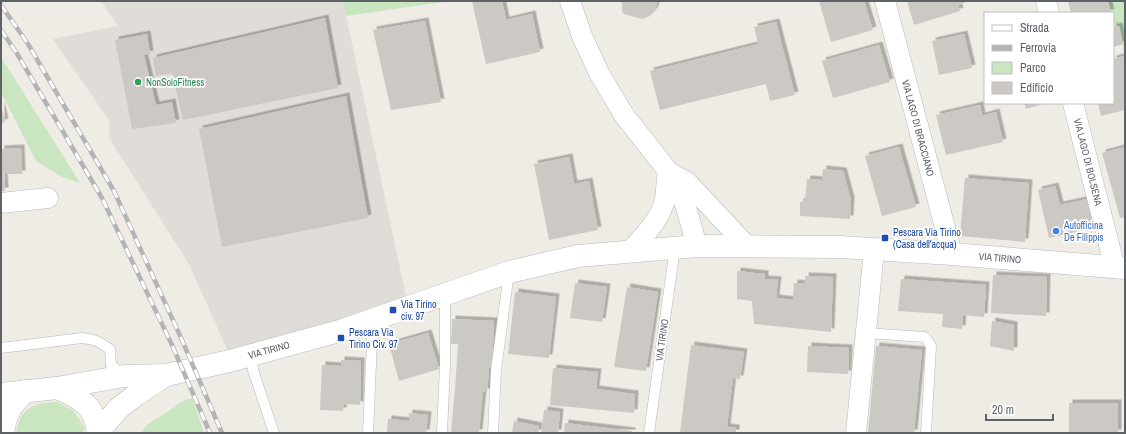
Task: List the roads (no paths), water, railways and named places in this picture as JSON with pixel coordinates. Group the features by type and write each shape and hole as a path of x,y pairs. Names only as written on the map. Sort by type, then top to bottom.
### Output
{"street":[{"path":"570,1 582,36 599,73 624,115 668,170 684,204 697,246"},
{"name":"VIA LAGO DI BRACCIANO","path":"885,1 952,254"},
{"path":"1046,1 1049,12"},
{"name":"VIA LAGO DI BOLSENA","path":"1073,104 1120,268"},
{"path":"668,170 687,182 748,246"},
{"path":"630,251 643,237 656,218 665,200 668,170"},
{"path":"1,202 48,198"},
{"name":"VIA TIRINO","path":"26,391 56,388 124,376 166,375 252,355 314,339 371,321 508,272 578,256 697,246 840,247 952,254 1120,268"},
{"path":"856,433 874,250"},
{"name":"VIA TIRINO","path":"97,432 119,408 166,375"},
{"path":"56,388 77,397 88,406 96,419 97,432"},
{"path":"1,394 26,391"},
{"path":"3,433 10,408 14,400 26,391"}],"lane":[{"name":"VIA TIRINO","path":"648,433 675,248"},
{"path":"493,433 496,370 508,272"},
{"path":"442,433 445,365 445,295"},
{"path":"368,433 372,340 371,321"},
{"path":"866,333 925,337 931,346 926,433"},
{"path":"1,348 89,338 110,349 111,365 124,376"},
{"path":"252,355 253,370 274,433"}],"railway":[{"path":"1,5 28,44 114,191 182,340 222,433"},
{"path":"1,30 16,52 102,198 172,345 210,433"}],"place":[{"name":"NonSoloFitness","path":"138,82"},
{"name":"Autofficina De Filippis","path":"1056,231"},
{"name":"Pescara Via Tirino (Casa dell'acqua)","path":"885,238"},
{"name":"Via Tirino civ. 97","path":"393,310"},
{"name":"Pescara Via Tirino Civ. 97","path":"341,338"}]}
